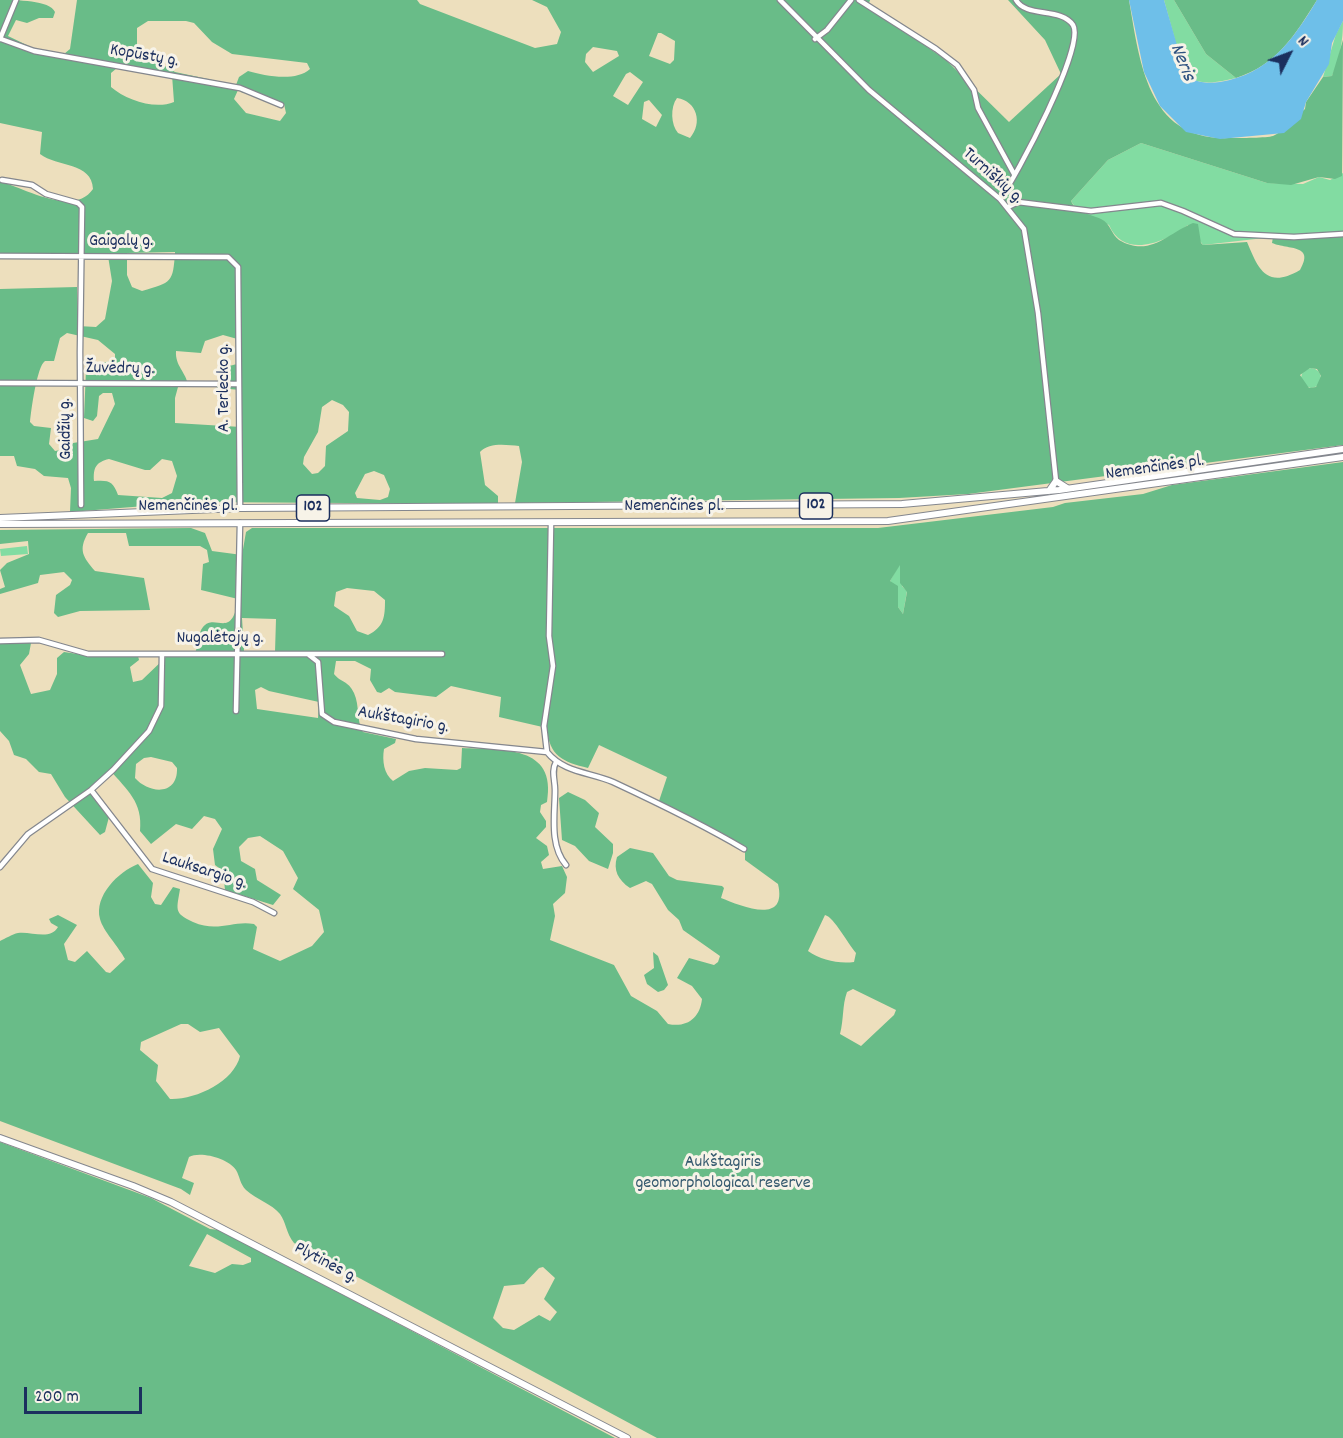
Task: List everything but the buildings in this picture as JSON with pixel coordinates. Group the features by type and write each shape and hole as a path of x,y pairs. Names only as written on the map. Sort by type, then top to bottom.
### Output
{"main road":[{"name":"Nemenčinės pl.","path":"0,518 240,508 902,504 1001,497 1068,489 1343,449"},
{"name":"Nemenčinės pl.","path":"0,524 551,524 888,521 1343,457"},
{"path":"1146,477 1147,485"},
{"path":"1048,491 1056,481 1068,489"},
{"path":"1001,497 1003,506"},
{"path":"700,507 701,523"},
{"path":"240,508 240,523"},
{"name":"Plytinės g.","path":"0,1138 134,1186 171,1202 627,1438"}],"street":[{"path":"0,39 16,0"},
{"name":"Turniškių g.","path":"780,0 815,39 869,90 1000,199 1024,229 1029,247 1056,481"},
{"path":"815,39 827,30 851,0"},
{"path":"859,0 957,65 974,90 978,108 1014,174"},
{"path":"1000,199 1037,139 1072,54 1075,34 1073,26 1066,19 1021,6 1016,0"},
{"name":"Kopūstų g.","path":"0,39 34,51 240,88 281,105"},
{"name":"Gaidžių g.","path":"2,180 32,184 46,194 81,205 81,505"},
{"path":"1008,207 1018,202 1091,211 1161,203 1234,234 1294,237 1343,234"},
{"name":"Gaigalų g.","path":"0,256 228,257 238,267"},
{"name":"A. Terlecko g.","path":"238,267 240,508"},
{"name":"Žuvėdrų g.","path":"0,383 239,384"},
{"path":"73,514 81,505 90,514"},
{"path":"237,711 240,523"},
{"path":"551,524 549,636 553,666 544,726 547,752 556,762 576,771 610,781 703,825 744,849"},
{"name":"Nugalėtojų g.","path":"0,641 39,640 82,654 442,654"},
{"path":"0,867 28,834 91,790 149,731 161,706 162,654"},
{"name":"Aukštagirio g.","path":"307,654 318,662 322,714 334,722 416,739 547,752"},
{"path":"556,762 553,768 555,788 553,810 557,850 566,865"},
{"name":"Lauksargio g.","path":"91,790 152,869 253,902 274,913"}],"green space":[{"path":"0,0 40,3 52,8 55,12 53,18 39,18 27,23 16,20 8,36 35,49 64,54 70,49 77,0 417,0 420,4 535,48 557,44 561,32 547,7 532,0 870,0 868,6 946,60 1009,122 1061,74 1045,40 1008,0 1129,0 1144,73 1165,113 1182,127 1203,136 1231,138 1270,137 1285,128 1305,109 1306,102 1323,77 1332,76 1343,40 1342,176 1335,179 1319,177 1291,185 1267,183 1141,143 1108,160 1071,201 1080,211 1104,221 1116,238 1130,245 1140,246 1158,242 1193,223 1198,224 1203,245 1247,242 1260,268 1271,277 1288,276 1300,270 1304,262 1302,252 1272,243 1273,237 1343,237 1343,445 968,494 899,498 515,503 522,462 519,446 498,445 480,452 485,485 498,496 498,504 195,502 70,512 71,488 68,478 44,476 35,469 17,466 14,456 0,456 0,289 77,287 78,326 96,327 105,319 112,281 108,256 0,253 0,181 62,201 74,201 85,197 93,189 91,180 80,169 40,154 42,132 0,123","holes":["148,21 186,21 194,23 212,42 232,54 307,63 310,69 297,76 289,77 248,71 239,77 236,85 175,72 137,50 137,28","658,33 675,41 674,60 670,64 649,56","593,47 617,51 619,56 593,72 585,62 586,54","117,68 172,75 174,102 150,104 133,100 111,87 111,73","630,72 643,82 628,105 613,96 626,74","249,89 284,104 286,113 280,121 246,113 234,99 238,90 243,93","677,98 689,103 693,108 697,120 690,138 678,133 672,111","649,100 662,115 656,127 642,119 644,102","175,252 172,276 169,280 142,291 132,287 127,275 127,253","67,333 98,340 115,354 115,360 89,366 86,369 84,418 93,421 97,416 99,396 103,393 112,393 115,404 98,439 73,443 55,451 49,444 51,428 34,426 30,422 37,380 45,361 54,361 60,338","223,335 241,340 241,364 223,370 217,388 241,390 241,427 175,423 175,398 178,387 188,385 177,361 176,351 201,353 205,341","1310,368 1317,369 1321,376 1316,387 1309,388 1300,375","332,400 343,405 349,412 348,431 326,446 325,466 318,473 312,474 303,464 304,457 318,432 322,407","109,459 150,470 162,459 172,461 177,476 172,493 162,498 118,495 110,482 94,481 94,472 98,464","374,471 384,475 390,489 388,497 380,500 357,498 355,493 365,474"]},
{"path":"1164,0 1174,0 1206,54 1236,78 1200,82 1188,75 1183,69"},
{"path":"1174,0 1317,0 1293,37 1274,57 1236,78 1206,54"},
{"path":"1343,21 1335,70 1332,76 1323,77 1336,34"},
{"path":"1141,143 1267,183 1303,184 1319,177 1330,180 1343,173 1343,237 1273,237 1203,245 1188,225 1157,242 1135,245 1125,242 1116,236 1109,225 1077,210 1071,201 1108,160"},
{"path":"1311,368 1318,371 1321,378 1318,385 1311,388 1304,385 1301,378 1304,371"},
{"name":"Aukštagiris geomorphological reserve","path":"1343,462 1343,1438 657,1438 294,1243 280,1214 246,1190 236,1170 221,1159 207,1155 189,1157 182,1178 194,1183 190,1195 181,1189 0,1121 0,941 18,933 50,934 58,927 49,919 58,915 77,925 64,944 68,960 75,962 87,951 106,972 110,973 125,959 102,924 99,910 101,902 109,886 123,873 138,864 153,883 151,897 155,904 161,905 173,887 180,889 178,910 182,916 193,922 210,926 254,924 257,927 253,949 280,961 312,946 324,932 319,910 293,889 298,878 283,851 260,836 248,838 239,847 241,861 255,869 257,880 281,895 273,905 225,890 223,871 215,865 213,849 222,829 215,819 204,816 192,829 176,824 151,844 140,831 136,804 128,790 110,770 88,789 109,817 105,832 100,835 65,797 51,774 39,772 26,759 14,755 9,741 0,731 0,639 11,638 31,643 29,654 20,665 31,694 50,690 57,674 57,658 64,652 91,656 138,656 139,660 130,667 133,682 142,680 167,656 194,654 203,627 208,623 223,623 232,619 238,599 201,590 203,564 209,562 207,550 200,546 129,546 126,533 88,533 83,544 83,553 95,571 144,578 150,610 80,611 58,617 54,613 56,595 70,585 72,580 64,572 40,575 38,583 0,594 0,589 5,587 0,570 7,563 29,554 28,541 0,544 0,530 191,528 205,533 212,551 242,555 246,532 252,528 878,528 1143,494 1172,485","holes":["900,565 900,583 907,592 903,614 898,607 898,586 890,581","347,588 374,591 385,600 382,621 377,629 368,635 357,631 349,616 334,606 336,592","242,618 276,619 275,652 244,651","336,661 355,661 371,669 370,680 377,692 381,693 389,688 395,692 436,697 451,686 501,697 499,717 547,728 548,738 554,751 571,763 588,768 599,745 667,777 659,801 745,847 745,860 778,884 779,897 776,905 769,909 750,908 721,898 724,888 722,886 677,880 669,876 653,853 630,848 617,857 616,870 622,882 630,888 646,881 652,884 668,910 679,920 683,930 720,956 714,965 689,958 677,978 692,986 702,999 701,1006 687,1023 668,1024 657,1011 631,996 614,965 550,940 555,916 553,904 565,893 567,877 562,866 543,869 541,862 549,855 547,846 536,838 546,827 546,821 540,812 541,805 547,802 548,783 544,770 535,760 524,754 510,751 462,748 461,768 457,770 425,768 409,771 393,781 386,771 383,754 384,749 395,743 396,739 363,732 359,723 354,693 334,674","261,687 269,691 319,702 318,718 257,709 255,690","151,757 172,762 177,768 173,784 162,790 148,787 135,778 136,764 144,758","825,915 837,926 856,953 854,962 830,961 808,951","853,989 896,1010 894,1015 861,1046 840,1034 847,992","181,1024 188,1024 200,1032 219,1028 240,1056 230,1074 222,1081 202,1093 180,1099 170,1099 156,1081 158,1065 140,1050 141,1042","543,1267 555,1278 544,1299 557,1312 550,1321 539,1315 514,1330 503,1328 493,1318 504,1286 524,1284 539,1268"]},
{"path":"27,546 28,554 1,556 0,549"},
{"path":"900,563 902,586 907,591 903,614 898,607 898,594 890,581"},
{"path":"568,792 585,800 599,813 595,827 613,844 608,869 589,861 575,846 562,840 559,798"},
{"path":"653,952 658,956 668,985 664,990 658,992 647,984 644,975 654,968"},
{"path":"0,1142 151,1198 210,1229 220,1230 615,1438 0,1438","holes":["207,1234 251,1258 251,1262 243,1265 232,1264 215,1273 189,1266"]}],"water":[{"name":"Neris","path":"1129,0 1164,0 1185,73 1197,81 1206,83 1237,78 1266,63 1299,29 1317,0 1343,0 1343,21 1332,43 1329,64 1306,102 1301,119 1284,133 1220,139 1186,132 1160,106 1144,72"}]}
